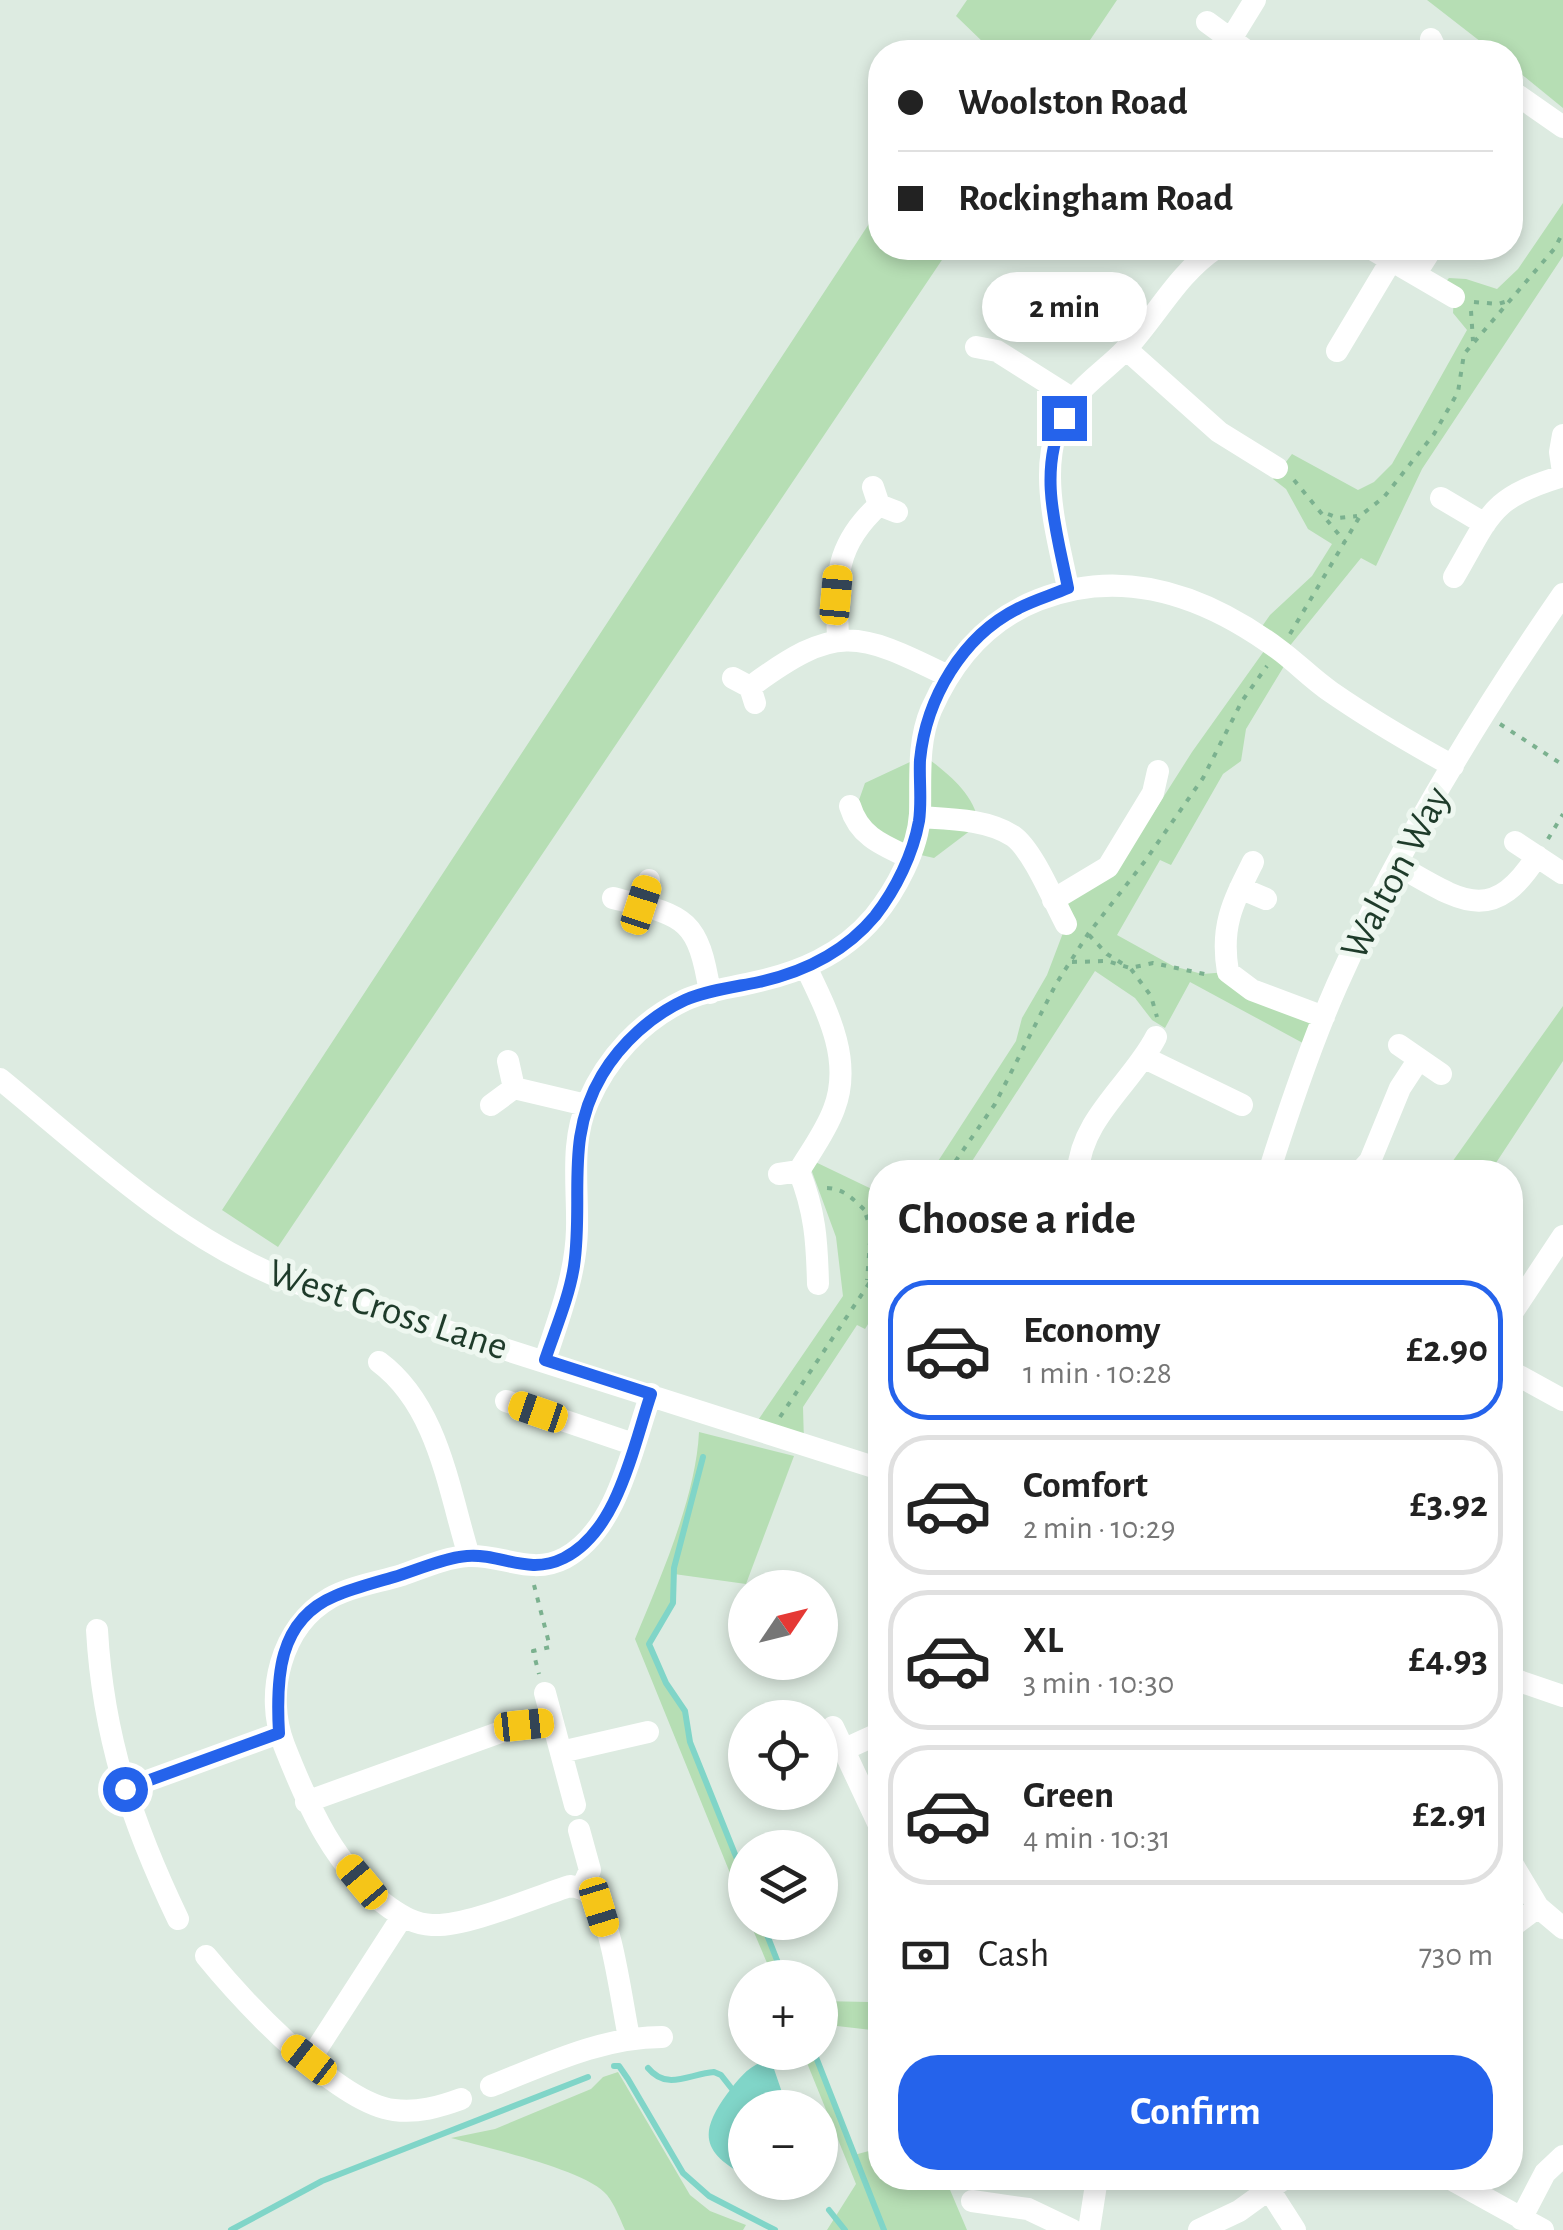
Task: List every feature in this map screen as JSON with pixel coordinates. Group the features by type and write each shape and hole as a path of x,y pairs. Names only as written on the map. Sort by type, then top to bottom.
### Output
{"street":[{"path":"1242,40 1255,0"},
{"path":"1206,22 1232,40"},
{"path":"1523,99 1563,127"},
{"path":"1068,588 1050,486 1055,436 1073,400 1126,349 1194,260"},
{"path":"1338,351 1379,260"},
{"path":"1396,260 1454,297"},
{"path":"1416,273 1424,260"},
{"path":"993,343 1073,400"},
{"path":"1126,349 1193,412 1277,468"},
{"path":"1255,453 1269,432"},
{"path":"1454,577 1497,506 1514,492 1563,474 1563,435"},
{"path":"1441,498 1486,524"},
{"path":"838,639 836,595 843,550 860,522 883,501"},
{"path":"545,1360 574,1269 576,1149 586,1105 616,1054 638,1032 687,999 806,967 832,955 875,916 896,884 920,818 921,754 929,714 956,662 978,638 1016,609 1068,588 1159,588 1205,606 1278,649 1327,689 1453,766"},
{"name":"Walton Way","path":"1273,1160 1324,1017 1397,865 1453,766 1563,594"},
{"path":"746,690 796,654 852,638 887,646 948,676"},
{"path":"1053,900 1108,867 1153,793 1158,772"},
{"path":"850,806 864,832 878,844 908,857"},
{"path":"920,818 990,826 1014,836 1053,900 1077,929"},
{"path":"1515,842 1562,872"},
{"path":"1397,865 1459,900 1480,901 1499,897 1514,888 1538,856"},
{"path":"1252,862 1225,931 1228,972 1252,990 1324,1017"},
{"path":"641,905 649,880"},
{"path":"1240,888 1266,900"},
{"path":"613,898 669,912 697,936 710,993"},
{"path":"806,967 839,1049 841,1079 834,1109 796,1179 817,1228 818,1284"},
{"path":"1079,1160 1094,1123 1145,1058 1156,1036"},
{"path":"1399,1045 1441,1074"},
{"path":"1145,1058 1242,1105"},
{"path":"1370,1160 1400,1088 1419,1059"},
{"path":"508,1061 514,1088"},
{"name":"West Cross Lane","path":"0,1079 140,1191 213,1244 250,1265 868,1464"},
{"path":"491,1105 514,1088 586,1105"},
{"path":"1523,1296 1563,1236"},
{"path":"378,1362 407,1368 469,1556"},
{"path":"1523,1378 1563,1400"},
{"path":"629,2037 599,1907 582,1888 570,1886 436,1926 402,1917 382,1902 324,1836 306,1802 279,1733 278,1670 295,1630 332,1597 469,1556 529,1566 563,1559 599,1529 610,1510 651,1394"},
{"path":"506,1401 634,1444"},
{"path":"97,1630 108,1727 117,1764 178,1919"},
{"path":"1523,1684 1563,1696"},
{"path":"544,1693 575,1805"},
{"path":"306,1802 498,1733 552,1722"},
{"path":"561,1752 648,1732"},
{"path":"128,1800 279,1733"},
{"path":"838,1736 868,1800"},
{"path":"845,1749 868,1739"},
{"path":"579,1830 590,1870 582,1888"},
{"path":"1523,1882 1538,1907 1563,1928"},
{"path":"1523,1918 1538,1907"},
{"path":"309,2060 402,1917"},
{"path":"206,1956 283,2040 360,2097 389,2110 415,2112 461,2099"},
{"path":"491,2086 629,2037 662,2037"},
{"path":"1520,2219 1545,2173 1563,2156"},
{"path":"1090,2230 1095,2190"},
{"path":"1199,2230 1268,2190"},
{"path":"1280,2190 1295,2230"},
{"path":"1470,2190 1543,2230"},
{"path":"972,2201 1028,2208 1072,2230"}],"path":[{"path":"956,1160 995,1104 1070,963 1077,929 1145,861 1203,778 1242,701 1302,617 1360,516 1394,486 1434,434 1458,392 1464,354 1555,248 1563,232"},
{"path":"1454,297 1480,304 1512,300"},
{"path":"1454,297 1469,307 1474,318 1474,341"},
{"path":"1277,468 1295,480 1346,542"},
{"path":"1324,512 1338,518 1360,516"},
{"path":"1485,715 1563,765"},
{"path":"1538,856 1563,814"},
{"path":"1077,929 1130,968 1151,996 1156,1009 1156,1036"},
{"path":"1070,963 1107,961 1130,968 1153,964 1202,974 1228,972"},
{"path":"796,1179 850,1194 868,1222"},
{"path":"866,1285 868,1258"},
{"path":"764,1430 781,1417 868,1282"},
{"path":"529,1566 550,1646 533,1651 544,1693"}],"green space":[{"path":"967,0 1117,0 1090,40 981,40 956,16"},
{"path":"1427,0 1563,0 1563,108 1523,76 1523,40 1479,40"},
{"path":"1563,203 1563,256 1422,469 1376,566 1361,558 1284,653 1289,658 1246,729 1241,761 1223,774 1171,865 1160,860 1117,935 1173,966 1202,974 1228,972 1324,1017 1312,1048 1190,982 1165,1028 1152,1020 1135,998 1095,971 973,1160 939,1160 1016,1041 1022,1018 1047,975 1066,925 1053,900 1152,815 1269,644 1256,635 1270,615 1312,576 1332,544 1308,529 1286,489 1273,479 1292,454 1358,490 1374,482 1392,464 1467,330 1453,313 1454,297 1440,288 1449,278 1497,289 1518,269"},
{"path":"868,225 868,260 942,260 278,1247 222,1210"},
{"path":"930,760 967,795 979,824 934,858 886,847 853,817 865,783 910,762"},
{"path":"1563,1006 1563,1061 1498,1160 1454,1160"},
{"path":"807,1158 868,1187 868,1324 865,1329 857,1325 803,1407 804,1443 754,1426 843,1296 836,1237"},
{"path":"699,1432 794,1456 751,1570 728,1570 728,1582 674,1574 673,1603 649,1644 666,1683 685,1711 690,1742 728,1837 728,1868 635,1639 684,1510"},
{"path":"757,1940 769,1940 777,1960 766,1960"},
{"path":"838,2001 868,2002 868,2030 838,2026"},
{"path":"810,2070 821,2070 829,2090 818,2090"},
{"path":"618,2072 690,2195 710,2211 746,2225 743,2230 625,2230 607,2195 579,2177 534,2160 451,2138 495,2129 591,2089 603,2077"},
{"path":"838,2114 854,2155 868,2151 868,2190 950,2190 967,2230 827,2230 856,2184 838,2140"}],"water":[{"path":"774,2070 781,2090 730,2090 747,2071"},
{"path":"728,2093 728,2165 709,2141 718,2108"}],"waterway":[{"path":"703,1457 674,1568 673,1603 649,1644 666,1683 685,1711 690,1742 728,1837"},
{"path":"769,1940 777,1960"},
{"path":"614,2066 619,2066 628,2079 683,2173 709,2196 775,2230"},
{"path":"648,2068 671,2080 714,2072 732,2089"},
{"path":"821,2070 868,2189"},
{"path":"231,2230 322,2181 588,2077"},
{"path":"868,2190 884,2230"},
{"path":"829,2210 845,2230"}],"route":[{"path":"125,1789 279,1733 278,1670 286,1649 295,1630 332,1597 469,1556 529,1566 544,1564 563,1559 599,1529 610,1510 651,1394 545,1360 574,1269 576,1149 586,1105 616,1054 658,1016 687,999 806,967 832,955 875,916 896,884 912,848 920,818 918,788 929,714 956,662 978,638 1016,609 1068,588 1050,486 1055,436 1064,418"}]}
